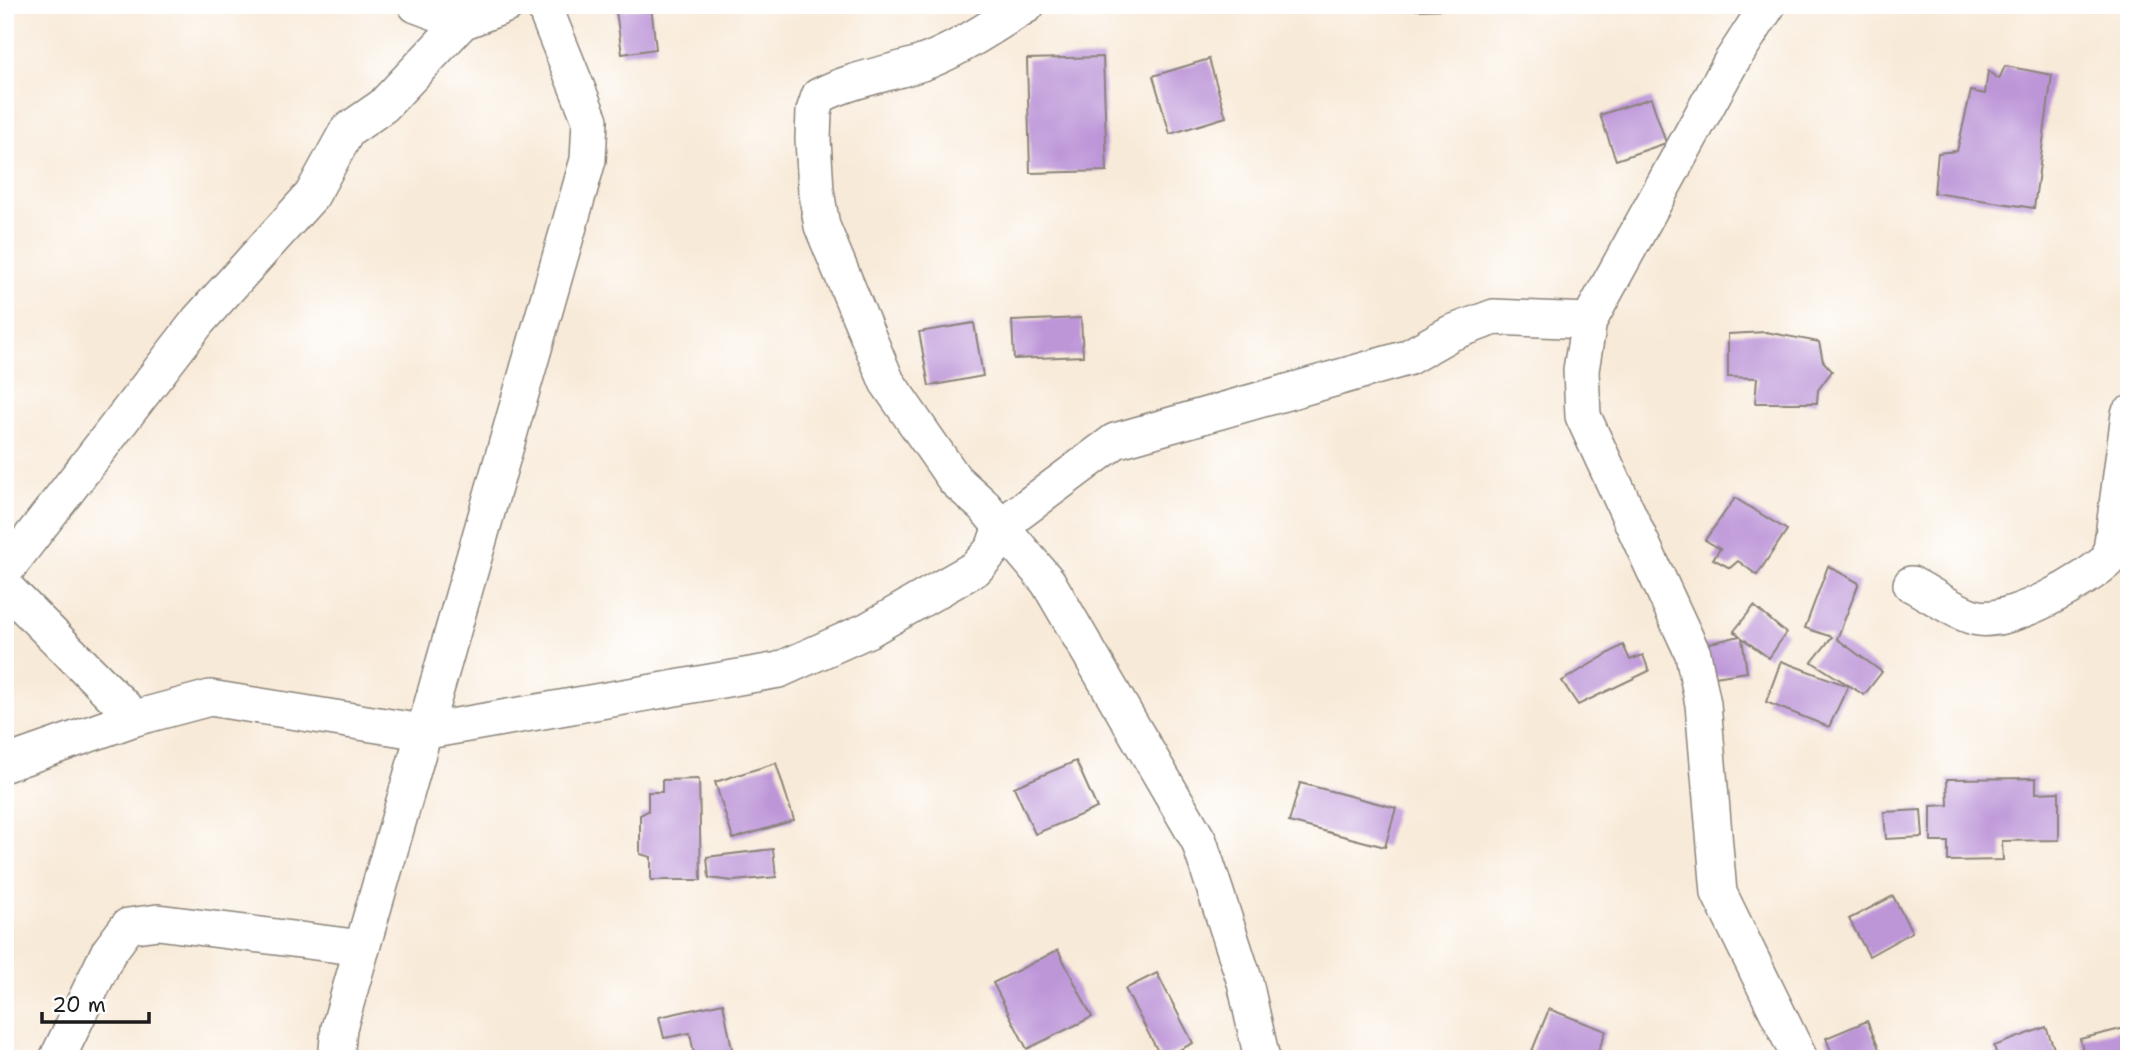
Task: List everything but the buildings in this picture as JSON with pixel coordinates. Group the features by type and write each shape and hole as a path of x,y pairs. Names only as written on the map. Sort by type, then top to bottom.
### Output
{"street":[{"path":"416,5 462,22"},
{"path":"5,571 199,320 312,195 347,131 383,106 462,22 506,5"},
{"path":"335,1059 339,1028 422,732 588,160 590,120 548,16 547,5"},
{"path":"1027,5 960,46 925,62 836,88 819,96 814,111 816,191 822,226 887,382 955,480 1001,526 1048,582 1199,841 1245,982 1262,1059"},
{"path":"1768,5 1731,62 1590,321 1581,370 1583,416 1693,654 1703,704 1719,893 1768,999 1800,1059"},
{"path":"5,764 135,718 210,698 422,732 779,670 868,630 976,568 993,549 1001,526 1115,441 1407,358 1451,333 1494,317 1590,321"},
{"path":"1911,584 1977,618 1998,618 2094,573 2110,558 2129,414"},
{"path":"5,587 135,718"},
{"path":"57,1059 108,953 128,926 158,922 362,948"}]}
